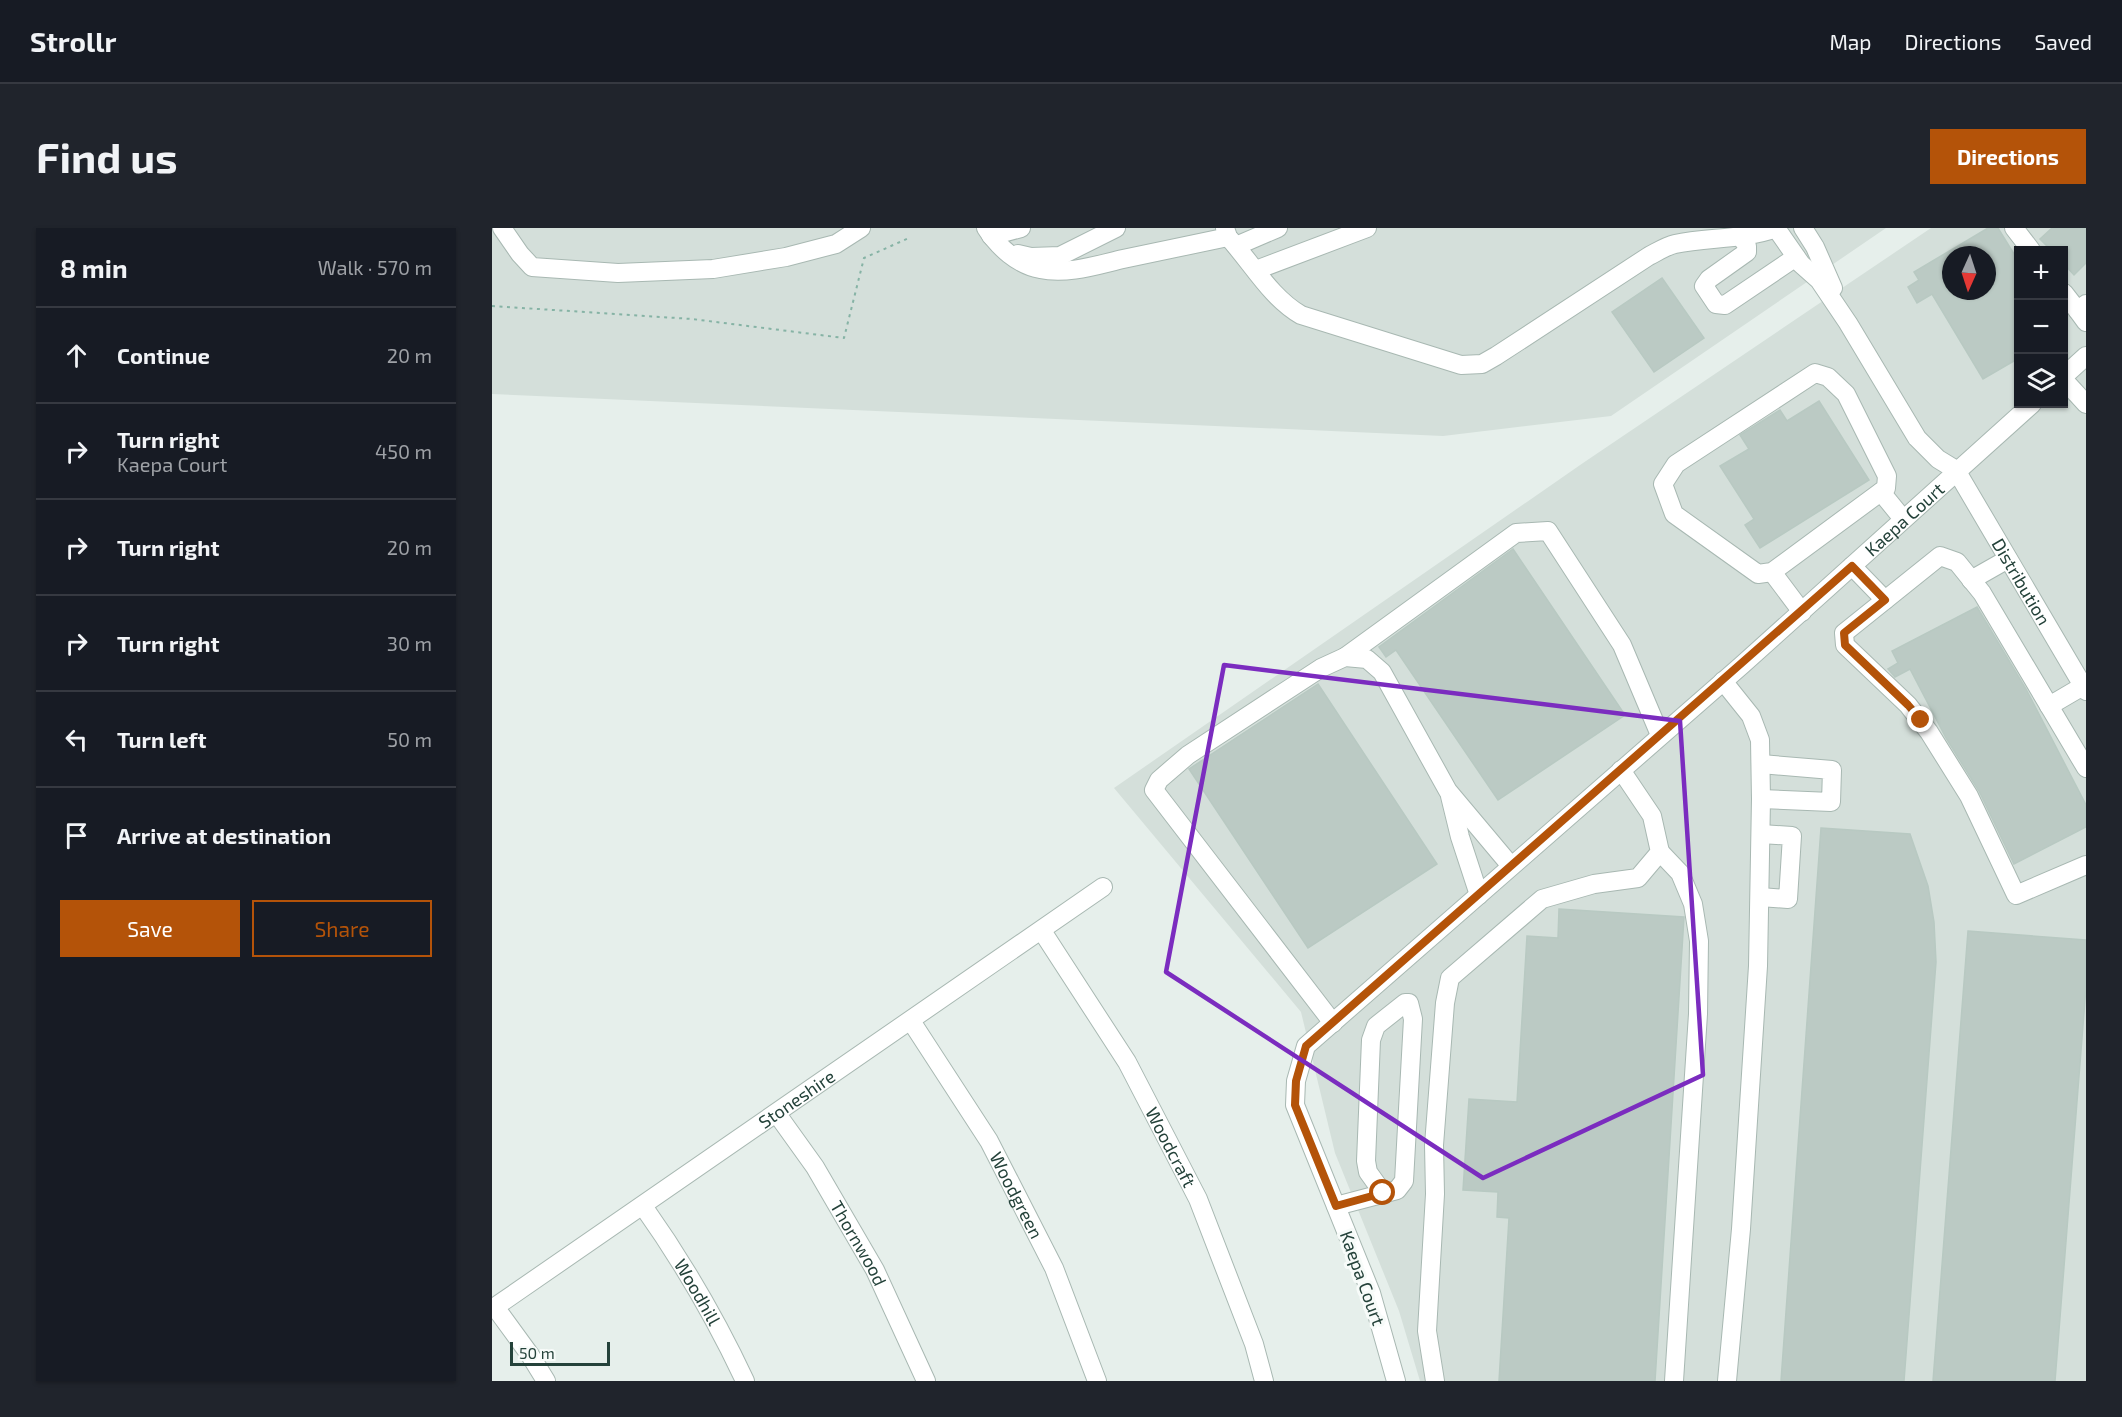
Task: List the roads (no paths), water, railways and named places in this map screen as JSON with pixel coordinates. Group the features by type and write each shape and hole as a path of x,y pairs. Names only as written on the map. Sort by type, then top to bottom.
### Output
{"street":[{"path":"502,228 532,267 618,273 714,269 743,265 836,244 861,228"},
{"path":"1021,228 989,232 999,247 1007,252 1038,269 1054,271 1085,267 1278,228"},
{"path":"1007,252 1030,257 1060,256 1116,228"},
{"path":"1256,270 1368,228"},
{"path":"1229,237 1287,306 1301,315 1461,365 1482,364 1649,256 1673,244 1742,237 1776,228 1796,257 1819,280 1848,323 1917,438 1938,459 1956,470"},
{"path":"1803,228 1815,247 1848,323"},
{"path":"2013,228 2028,246"},
{"path":"1742,237 1747,246 1747,252 1709,279 1704,286 1716,304 1725,306 1796,257"},
{"path":"2068,297 2083,313"},
{"path":"2068,372 2086,356"},
{"path":"1815,373 1828,377 1846,394 1887,476 1886,488 1772,572 1758,574 1674,514 1663,484 1676,464 1815,373"},
{"path":"2068,384 2086,404"},
{"name":"Kaepa Court","path":"1396,1381 1371,1293 1295,1105 1296,1081 1306,1046 1802,612 1956,470 2027,408"},
{"name":"Distribution","path":"1956,470 2085,688"},
{"path":"1881,492 1903,519"},
{"path":"1333,1023 1154,790 1159,780 1188,755 1321,668 1345,657 1516,533 1548,531 1622,645 1660,735"},
{"path":"2086,768 1982,593 1957,562 1940,556 1844,633 1845,645 1908,705 1925,726 1969,796 2016,895 2086,865"},
{"path":"1971,580 2008,558"},
{"path":"1852,566 1885,600"},
{"path":"1772,572 1802,612"},
{"path":"1345,657 1367,660 1382,672 1448,791 1511,866"},
{"path":"1723,681 1751,716 1760,740 1761,764 1758,966 1742,1217 1727,1381"},
{"path":"2049,706 2085,688"},
{"path":"1761,764 1832,770 1831,802 1761,799"},
{"path":"1621,770 1652,816 1660,852 1680,873 1693,904 1700,941 1698,1014 1674,1381"},
{"path":"1448,791 1479,895"},
{"path":"1760,897 1788,899 1792,836 1761,834"},
{"path":"1435,1381 1427,1331 1435,1194 1434,1145 1444,1003 1450,978 1542,899 1594,884 1638,878 1660,852"},
{"name":"Stoneshire","path":"494,1308 1103,887"},
{"name":"Woodcraft","path":"1042,931 1127,1062 1198,1199 1254,1344 1264,1381"},
{"path":"1336,1206 1397,1190 1401,1186 1406,1171 1413,1019 1409,1003 1405,1003 1376,1026 1371,1040 1366,1161 1368,1172 1383,1193"},
{"name":"Woodgreen","path":"911,1021 989,1141 1000,1162 1054,1268 1097,1381"},
{"name":"Thornwood","path":"777,1114 815,1167 875,1270 926,1381"},
{"name":"Woodhill","path":"643,1206 667,1240 720,1328 745,1381"},
{"path":"494,1308 530,1355 546,1381"}]}
